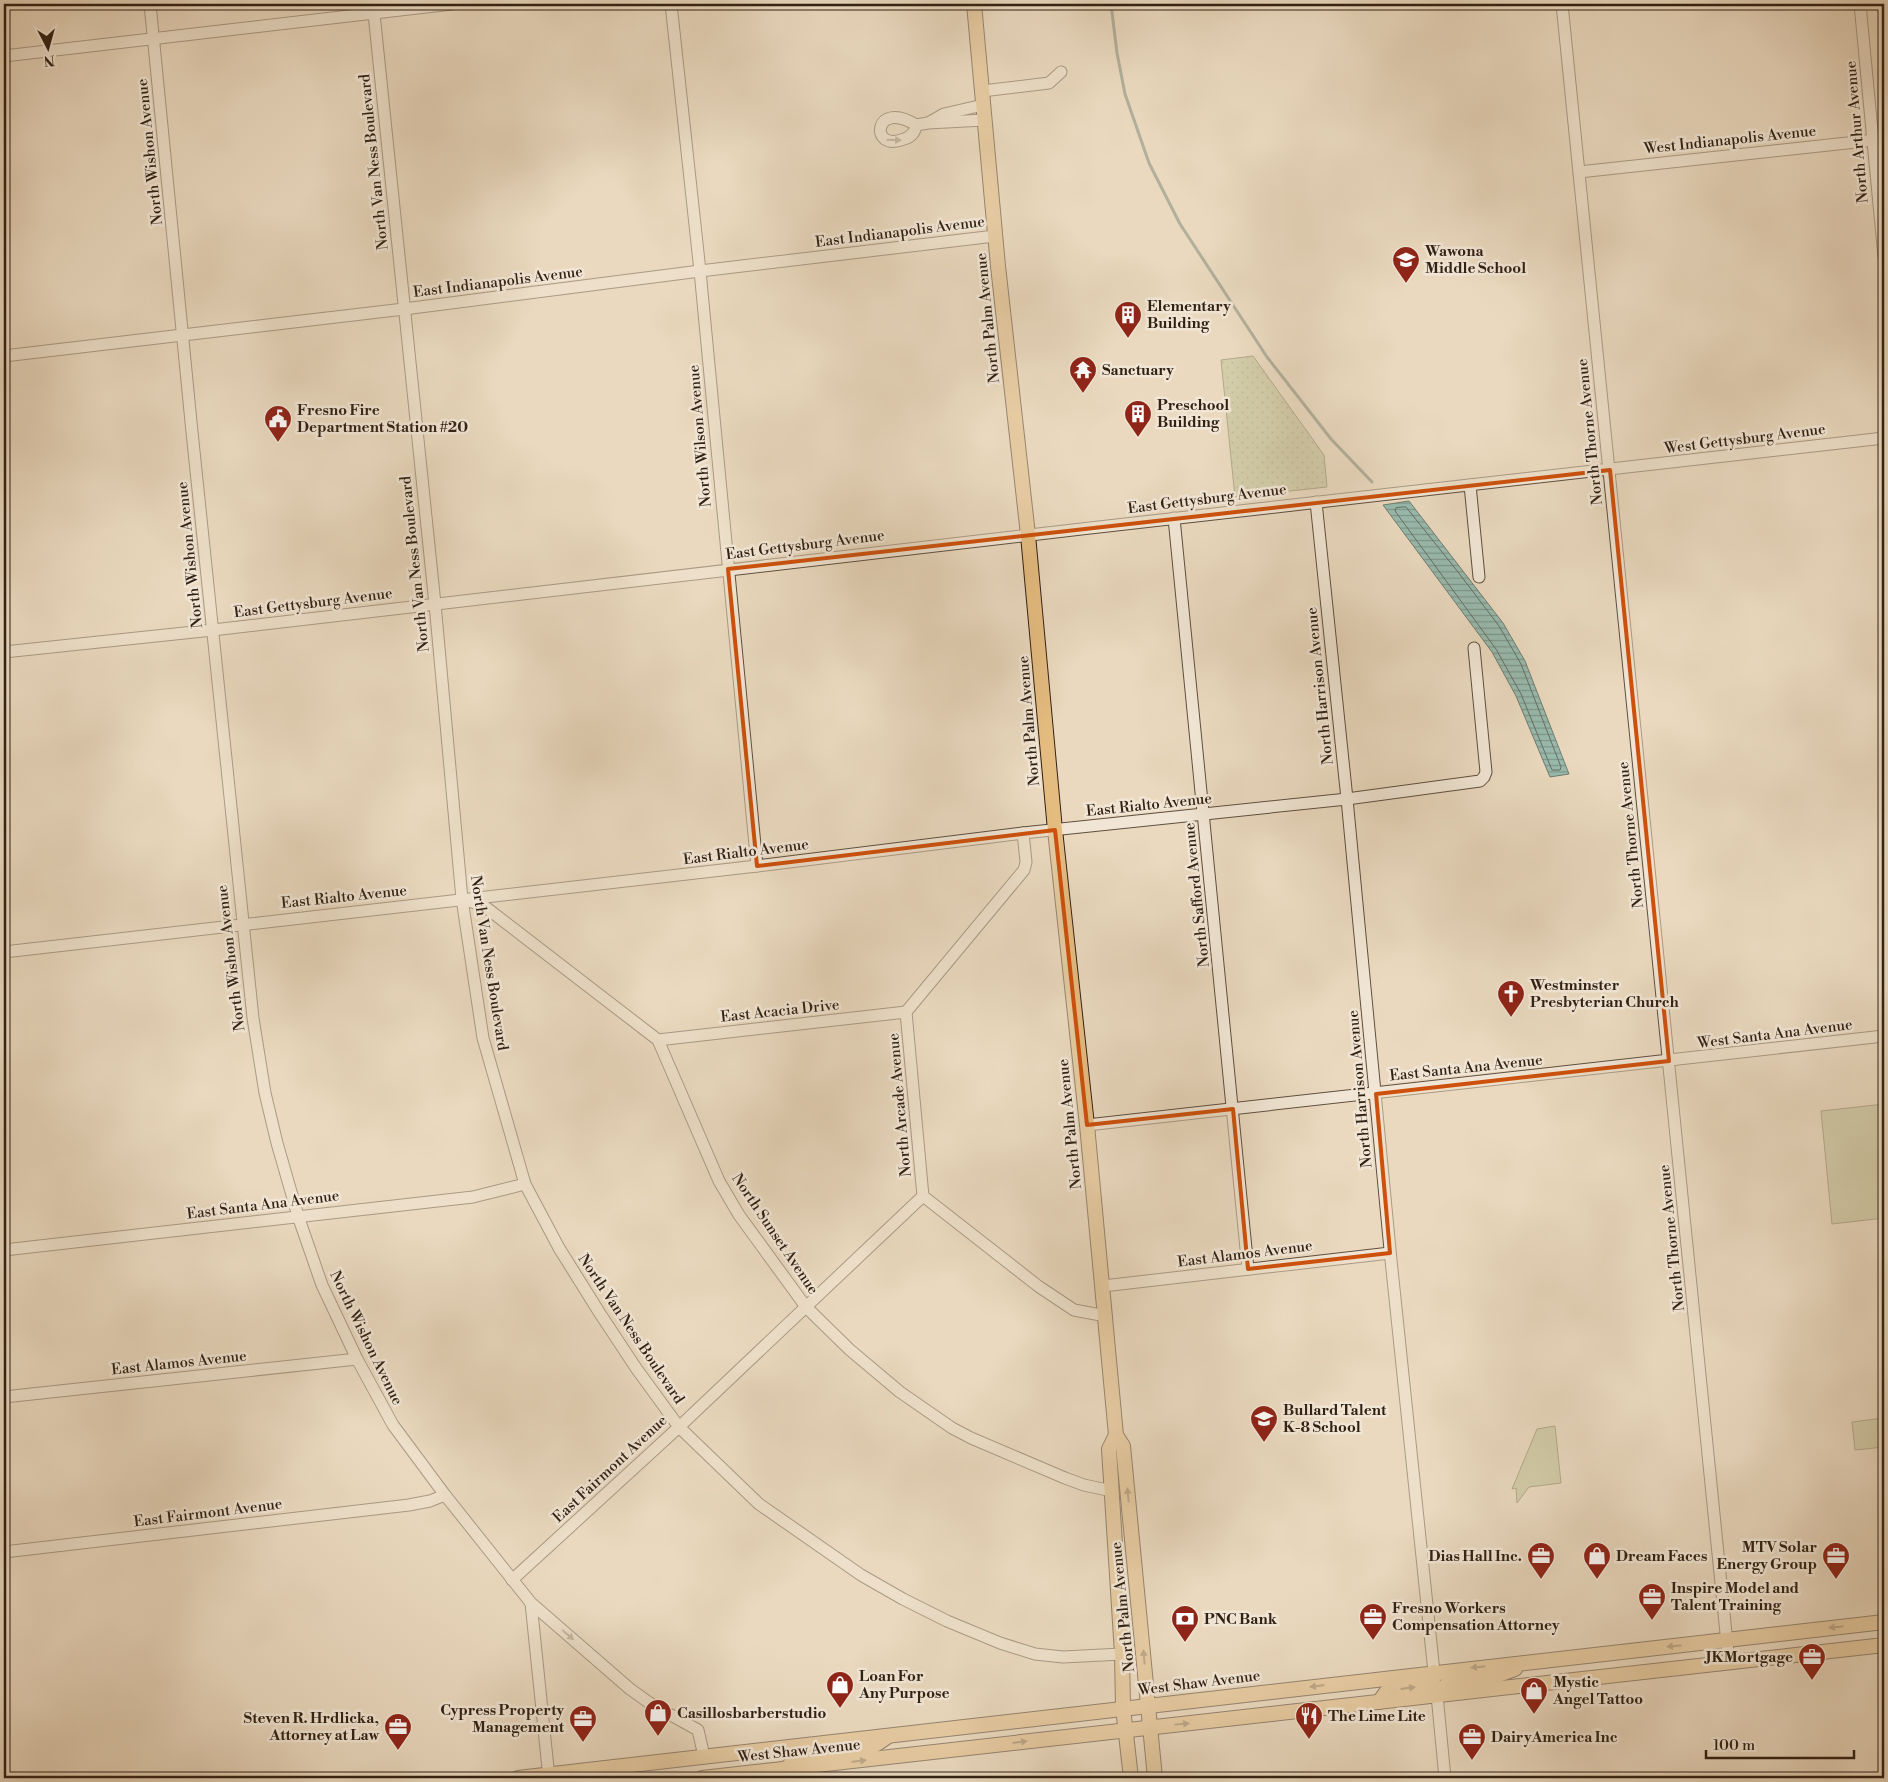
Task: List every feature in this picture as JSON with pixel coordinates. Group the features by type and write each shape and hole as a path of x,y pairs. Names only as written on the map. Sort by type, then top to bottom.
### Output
{"main road":[{"name":"North Palm Avenue","path":"974,4 995,236 1028,535 1055,830 1087,1125 1116,1435 1123,1446 1155,1778"},
{"name":"North Palm Avenue","path":"1116,1435 1109,1449 1124,1708 1131,1778"},
{"name":"West Shaw Avenue","path":"518,1778 549,1776 704,1756 1884,1622"},
{"name":"West Shaw Avenue","path":"702,1778 1884,1645"},
{"path":"1437,1695 1448,1684 1490,1678 1532,1662"},
{"path":"1380,1702 1387,1690 1426,1686 1434,1678 1434,1672"},
{"path":"787,1769 789,1764 800,1756 870,1748 889,1735"}],"street":[{"name":"North Wishon Avenue","path":"150,4 252,1018 265,1093 298,1216 322,1285 357,1359 393,1425 444,1495 531,1603 630,1689 651,1704 698,1730 704,1756"},
{"path":"4,56 154,39 373,8 452,4"},
{"name":"North Wilson Avenue","path":"671,4 700,271 757,866"},
{"name":"North Thorne Avenue","path":"1562,4 1730,1663"},
{"name":"North Arthur Avenue","path":"1860,4 1879,139 1884,257"},
{"name":"North Van Ness Boulevard","path":"373,8 435,604 462,899 484,1038 526,1184 559,1248 599,1312 678,1426 759,1504 861,1575 903,1599 1000,1643 1035,1654 1063,1657 1122,1654"},
{"path":"928,122 982,98 1049,83 1061,72"},
{"path":"916,125 928,122 984,120"},
{"name":"West Indianapolis Avenue","path":"1579,172 1879,139"},
{"name":"East Indianapolis Avenue","path":"4,356 995,236"},
{"name":"West Gettysburg Avenue","path":"1610,470 1884,438"},
{"name":"East Gettysburg Avenue","path":"4,652 213,630 1174,518 1610,470"},
{"path":"1470,485 1479,577"},
{"name":"North Harrison Avenue","path":"1316,502 1347,799 1390,1253 1434,1672"},
{"name":"North Safford Avenue","path":"1174,518 1248,1269"},
{"name":"East Rialto Avenue","path":"4,952 757,866 1023,833 1347,799 1480,781 1486,772 1474,648"},
{"name":"North Arcade Avenue","path":"1023,833 1026,862 1024,870 906,1012 924,1196 1038,1286 1074,1310 1106,1316"},
{"name":"North Sunset Avenue","path":"462,899 484,906 658,1040 719,1181 806,1307 850,1350 900,1392 952,1428 990,1447 1065,1478 1084,1485 1112,1491"},
{"name":"East Acacia Drive","path":"658,1040 906,1012"},
{"name":"West Santa Ana Avenue","path":"1669,1061 1884,1036"},
{"name":"East Santa Ana Avenue","path":"1087,1125 1669,1061"},
{"name":"East Santa Ana Avenue","path":"4,1250 473,1197 526,1184"},
{"name":"East Fairmont Avenue","path":"512,1580 924,1196"},
{"name":"East Alamos Avenue","path":"1102,1286 1390,1253"},
{"name":"East Alamos Avenue","path":"4,1397 357,1359"},
{"name":"East Fairmont Avenue","path":"4,1552 400,1506 444,1495"},
{"path":"531,1603 549,1776"},
{"path":"1437,1695 1445,1778"}],"highlighted area":[{"path":"1610,470 1669,1061 1376,1094 1390,1253 1248,1269 1233,1109 1087,1125 1055,830 757,866 728,569"}],"green space":[{"path":"1253,356 1324,455 1327,487 1235,497 1221,360"},
{"path":"1884,1104 1884,1218 1832,1224 1821,1111"},
{"path":"1884,1418 1884,1447 1855,1450 1852,1422"},
{"path":"1555,1426 1561,1483 1529,1487 1517,1503 1516,1488 1512,1489 1537,1429"}],"water":[{"path":"1409,501 1503,623 1525,661 1569,774 1550,777 1516,696 1492,652 1383,505"}],"waterway":[{"path":"1111,4 1117,53 1125,94 1149,163 1180,224 1267,357 1331,439 1372,482"}],"place":[{"name":"Wawona Middle School","path":"1406,284"},
{"name":"Elementary Building","path":"1128,339"},
{"name":"Sanctuary","path":"1083,394"},
{"name":"Preschool Building","path":"1138,438"},
{"name":"Fresno Fire Department Station #20","path":"278,443"},
{"name":"Westminster Presbyterian Church","path":"1511,1018"},
{"name":"Bullard Talent K-8 School","path":"1264,1443"},
{"name":"Dias Hall Inc.","path":"1541,1580"},
{"name":"Dream Faces","path":"1597,1580"},
{"name":"MTV Solar Energy Group","path":"1836,1580"},
{"name":"Inspire Model and Talent Training","path":"1652,1621"},
{"name":"Fresno Workers Compensation Attorney","path":"1373,1641"},
{"name":"PNC Bank","path":"1185,1643"},
{"name":"JKMortgage","path":"1812,1681"},
{"name":"Loan For Any Purpose","path":"840,1709"},
{"name":"Mystic Angel Tattoo","path":"1534,1715"},
{"name":"Casillosbarberstudio","path":"658,1737"},
{"name":"The Lime Lite","path":"1309,1740"},
{"name":"Cypress Property Management","path":"583,1743"},
{"name":"Steven R. Hrdlicka, Attorney at Law","path":"398,1751"},
{"name":"DairyAmerica Inc","path":"1472,1761"}]}
